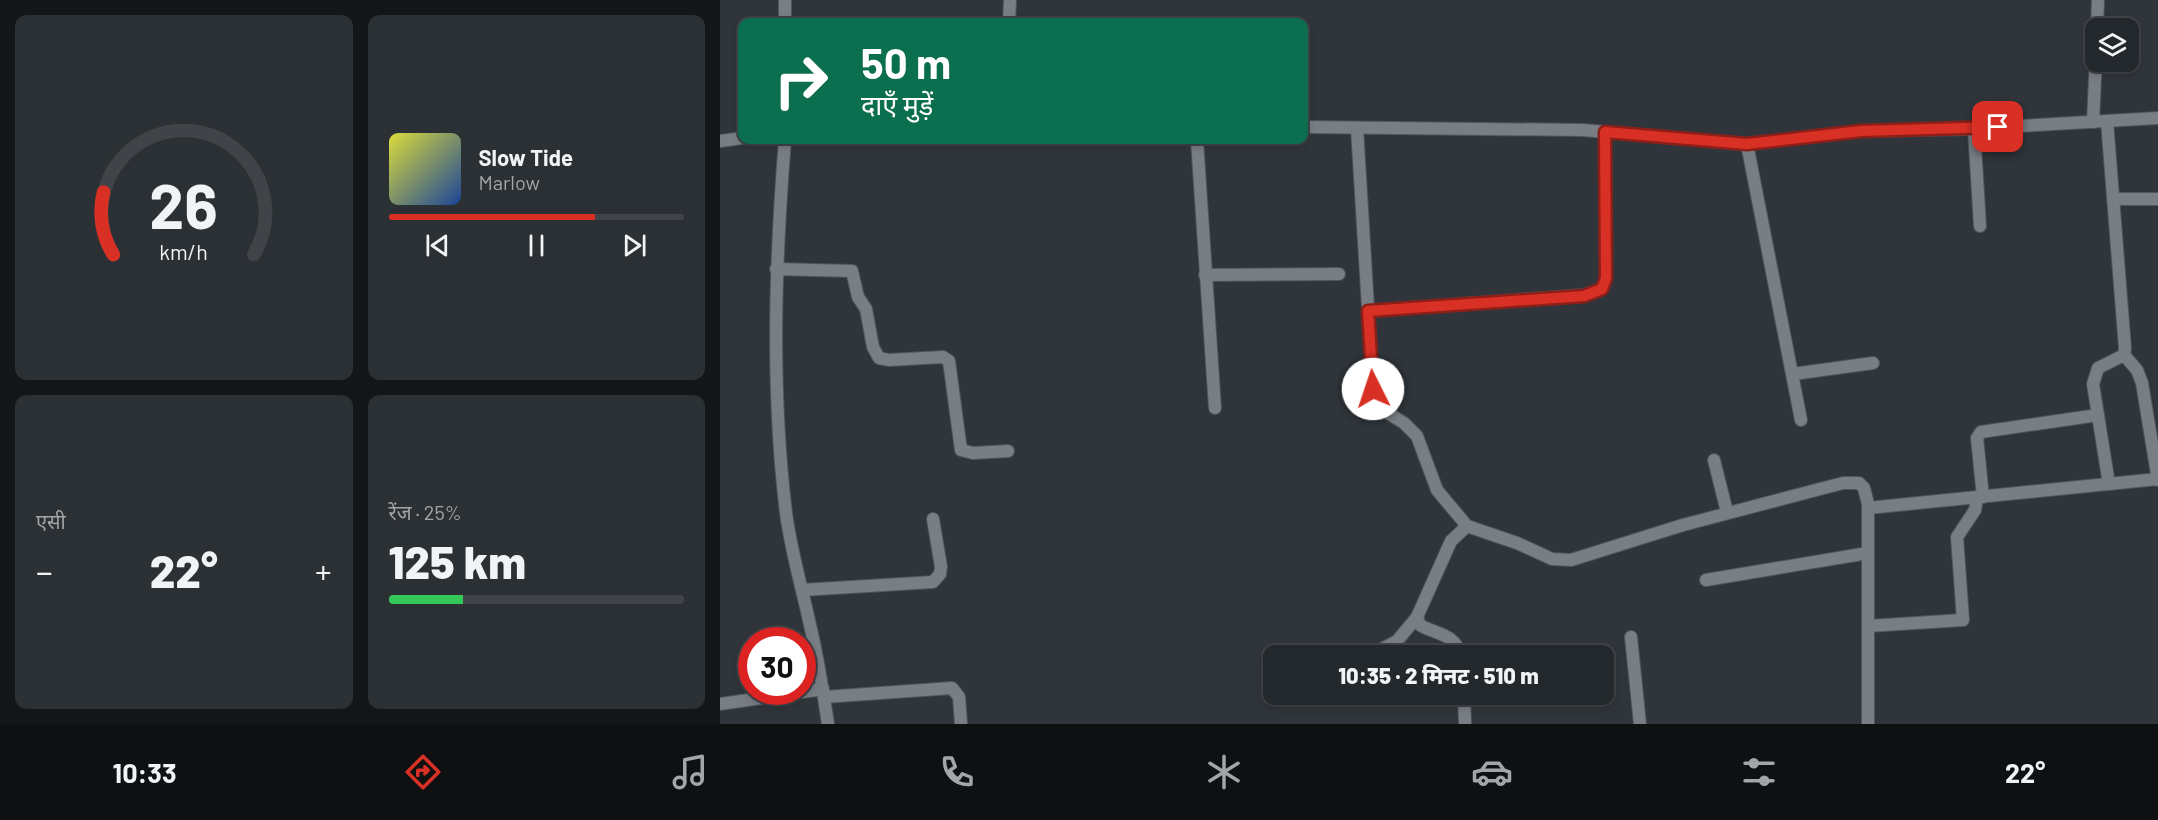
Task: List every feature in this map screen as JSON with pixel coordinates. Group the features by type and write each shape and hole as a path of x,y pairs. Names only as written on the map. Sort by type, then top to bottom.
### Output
{"street":[{"path":"785,0 785,18"},
{"path":"1009,18 1010,0"},
{"path":"2097,18 2098,0"},
{"path":"2093,122 2095,72"},
{"path":"1308,127 1605,132 1747,144 1861,131 1974,129 2158,118"},
{"path":"1868,508 2158,480 2142,383 2137,370 2124,355 2107,121"},
{"path":"1356,128 1373,389 1378,404 1389,415 1404,423 1417,436 1437,490 1467,526 1560,560 1587,556 1727,513 1852,482 1864,488 1868,508 1868,724"},
{"path":"1974,129 1980,226"},
{"path":"1368,311 1584,296 1602,289 1606,278 1605,132"},
{"path":"720,141 738,139"},
{"path":"785,144 776,269 776,353 784,492 828,724"},
{"path":"1197,144 1215,408"},
{"path":"1747,144 1801,420"},
{"path":"2113,199 2158,199"},
{"path":"776,269 852,271 858,297 866,309 873,347 879,358 889,360 943,357 949,361 961,450 973,453 1008,451"},
{"path":"1205,275 1339,274"},
{"path":"2109,484 2098,415 2095,375 2098,368 2124,355"},
{"path":"1793,374 1873,363"},
{"path":"1868,626 1963,620 1956,544 1960,532 1975,510 1980,497 1977,438 1982,432 2098,415"},
{"path":"1714,460 1727,513"},
{"path":"802,590 933,582 940,574 941,567 933,519"},
{"path":"1389,645 1397,641 1417,617 1451,541 1467,526"},
{"path":"1706,580 1868,553"},
{"path":"1417,617 1420,625 1450,637 1457,645"},
{"path":"1631,637 1640,724"},
{"path":"720,704 823,693 952,688 959,697 961,724"},
{"path":"1465,705 1466,724"}],"route":[{"path":"1373,389 1368,311 1584,296 1602,289 1606,278 1605,132 1747,144 1861,131 1998,127"}]}
